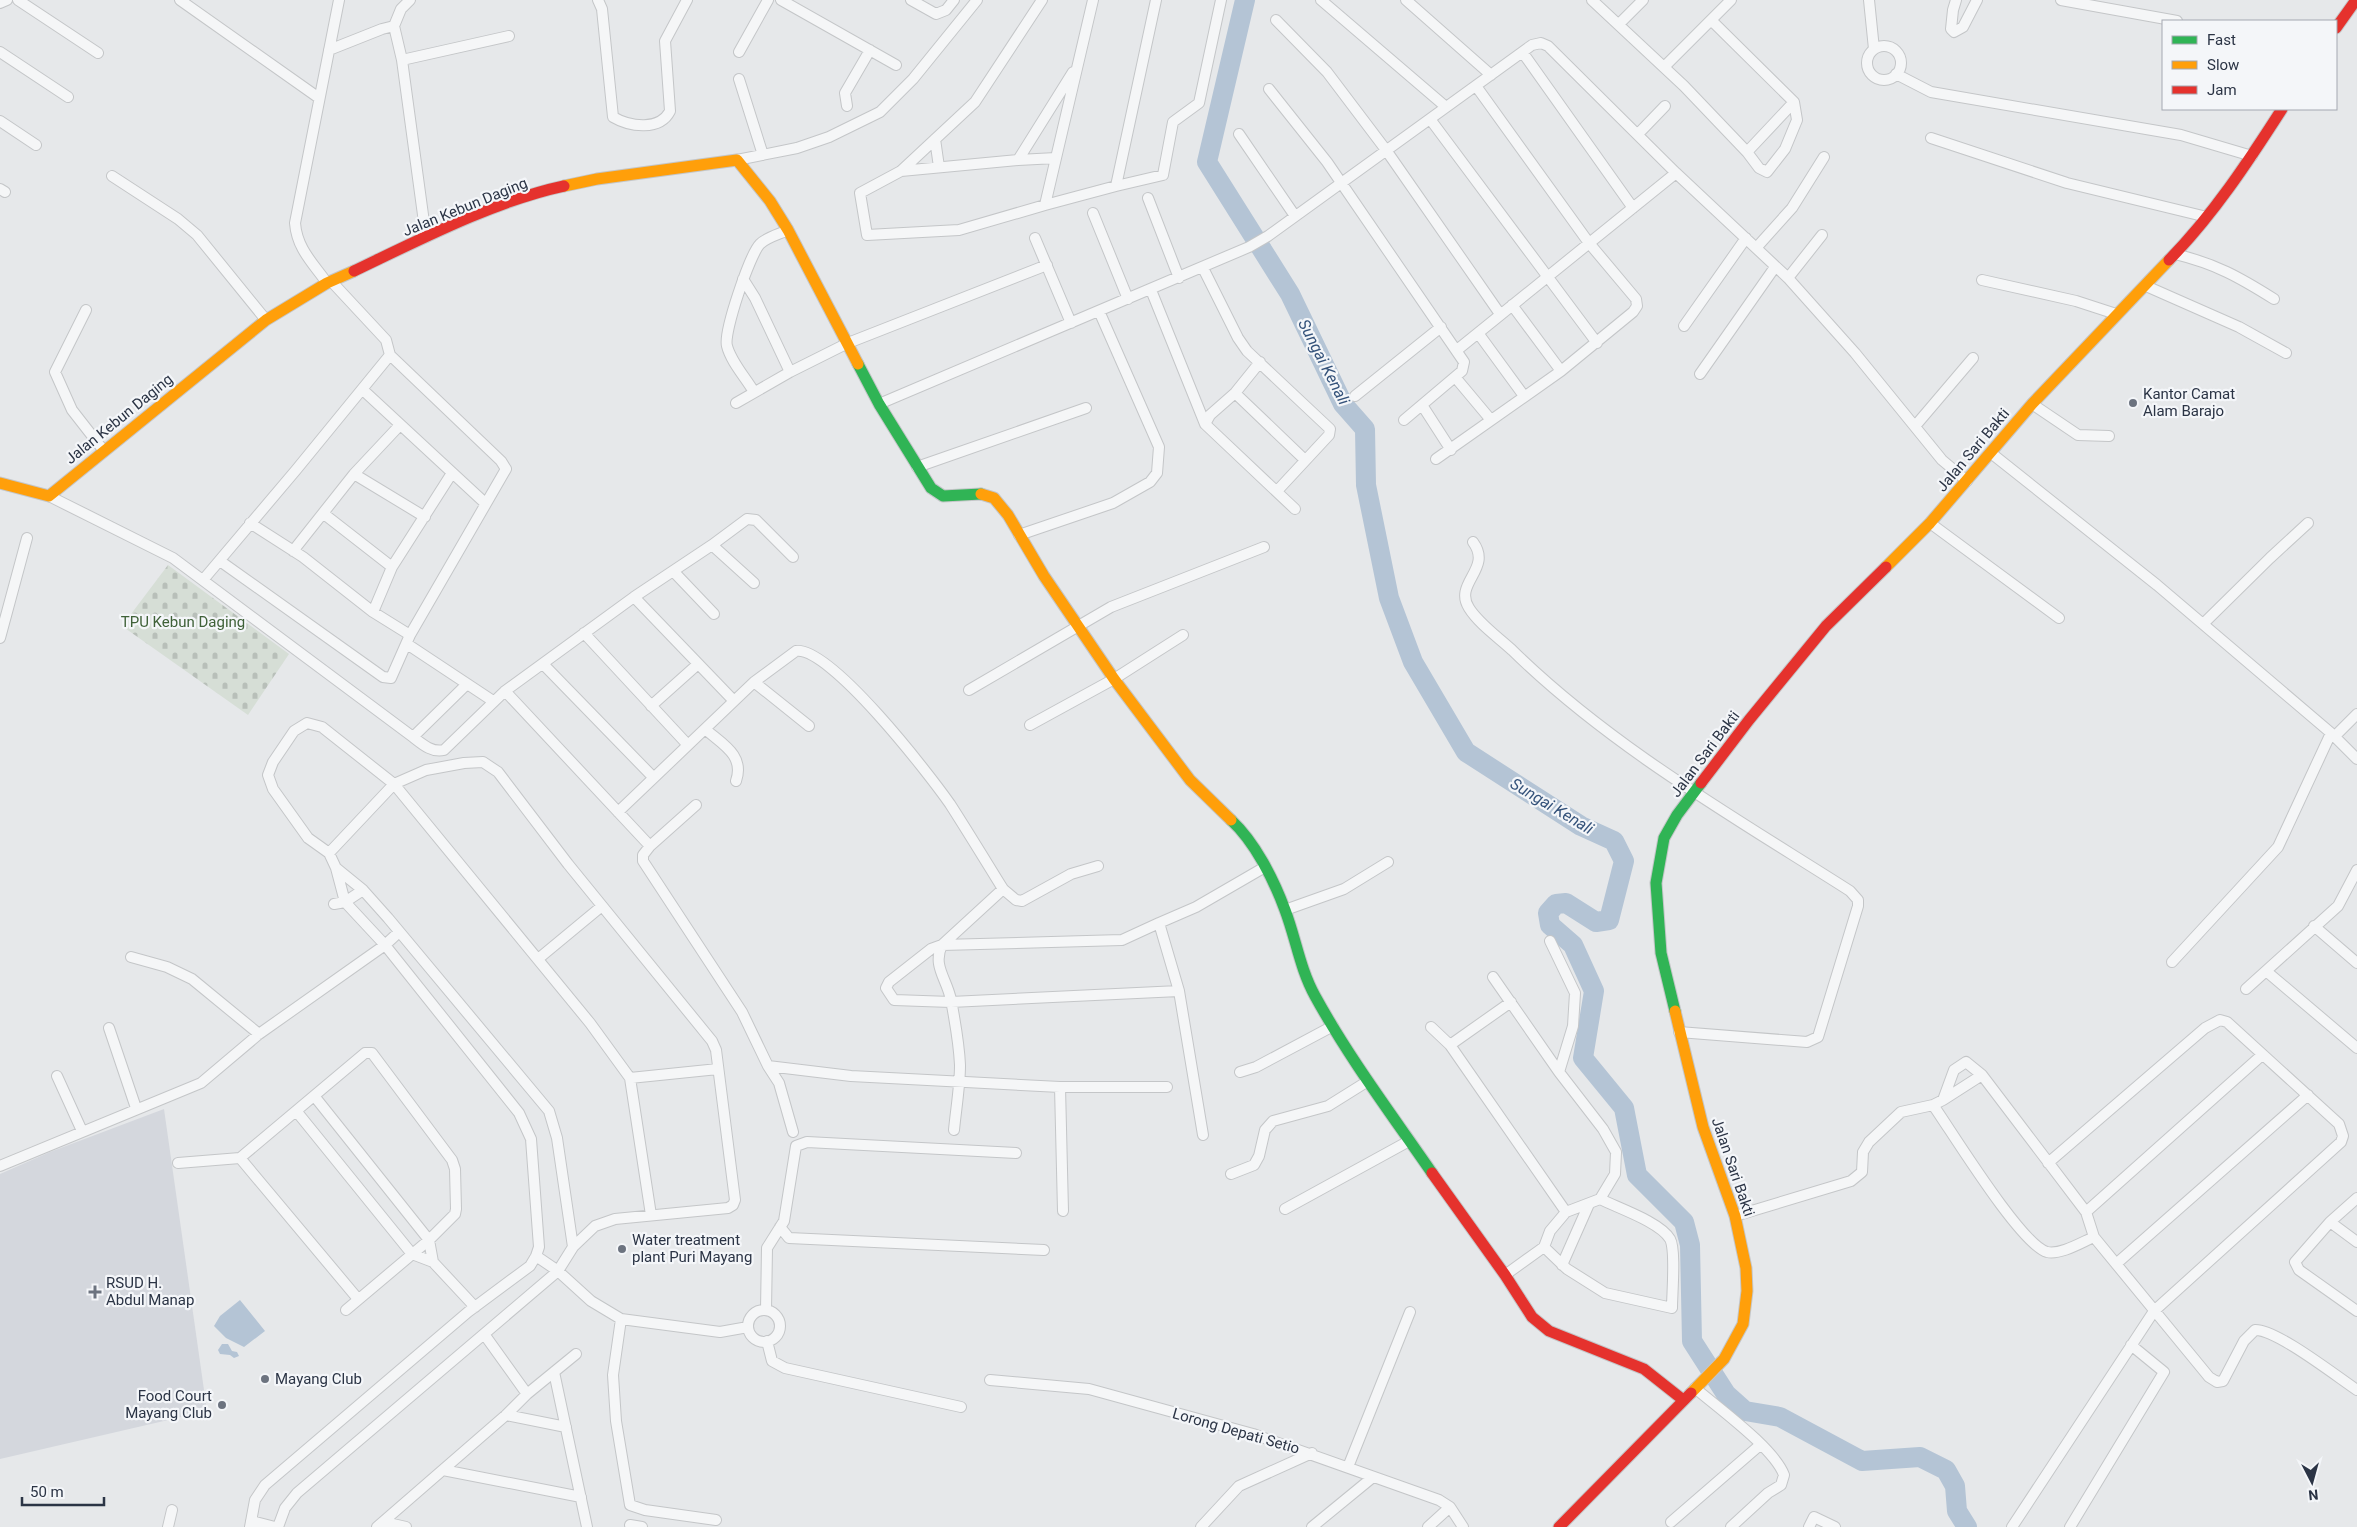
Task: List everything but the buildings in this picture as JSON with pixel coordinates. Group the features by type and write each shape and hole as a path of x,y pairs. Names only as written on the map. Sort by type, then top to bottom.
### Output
{"street":[{"path":"18,0 98,53"},
{"path":"180,0 319,98"},
{"path":"220,561 383,678 389,679 393,677 408,640 485,503 504,476 506,469 502,461 390,355 386,340 330,283 301,250 296,237 295,223 339,0"},
{"path":"410,0 401,9 394,26 402,60 426,237"},
{"path":"602,3 613,117 624,122 651,124 659,123 666,118 670,111 666,41 687,0"},
{"path":"739,52 768,0"},
{"path":"781,0 896,65"},
{"path":"911,0 936,14 946,10 954,0"},
{"path":"737,160 797,148 829,136 880,112 913,79 977,0"},
{"path":"1042,0 975,102 901,171 860,193 867,235 960,230 1045,205 1163,175 1173,122 1199,103 1222,0"},
{"path":"1045,205 1093,0"},
{"path":"1116,186 1156,0"},
{"path":"1321,0 1446,107"},
{"path":"1406,0 1491,76"},
{"path":"1592,0 1664,67 1747,152 1759,168 1767,172 1785,149 1797,120 1794,102 1711,20"},
{"path":"1619,24 1643,0"},
{"path":"1664,67 1731,0"},
{"path":"1869,0 1874,49 1867,61 1871,74 1884,80 1896,74 1900,68 1898,54 1888,46 1874,49"},
{"path":"1956,0 1951,30 1954,32 1963,27 1977,0"},
{"path":"2061,0 2171,20"},
{"path":"2337,27 2356,0"},
{"path":"1276,20 1327,72 1386,150 1500,314"},
{"path":"329,50 394,26"},
{"path":"402,60 509,36"},
{"path":"879,404 1249,247 1268,236 1532,45 1540,43 1548,46 1676,173 1757,246 1788,278 1916,425 1942,460 1967,481"},
{"path":"847,106 845,92 870,50"},
{"path":"0,52 68,97"},
{"path":"1523,53 1634,208"},
{"path":"1018,160 1078,65"},
{"path":"1896,74 1931,92 2181,135 2252,156"},
{"path":"739,79 763,156"},
{"path":"1436,459 1561,371 1597,343 1637,306 1636,299 1589,243 1476,86"},
{"path":"1269,88 1341,183 1442,327 1465,364 1462,371 1404,420"},
{"path":"1747,152 1794,102"},
{"path":"1638,134 1665,106"},
{"name":"Jalan Sari Bakti","path":"1559,1527 1724,1358 1743,1324 1747,1291 1746,1268 1735,1216 1703,1126 1661,953 1656,883 1664,838 1677,816 1749,720 1826,626 1930,524 2032,404 2116,314 2146,286 2208,217 2252,156 2281,110"},
{"path":"1430,119 1597,343"},
{"path":"0,121 36,145"},
{"path":"1239,134 1295,216"},
{"path":"1930,138 2067,183 2208,217"},
{"path":"935,139 939,168"},
{"path":"1757,246 1792,208 1824,157"},
{"path":"901,171 1056,158"},
{"path":"737,160 770,201 788,230 879,404 931,488 937,494 949,496 981,494 994,498 1008,515 1078,627 1114,679 1190,780 1209,801 1236,824 1255,848 1285,910 1314,995 1368,1081 1505,1275 1532,1318 1549,1331 1644,1369 1682,1399"},
{"name":"Jalan Kebun Daging","path":"49,496 266,320 330,283 426,237 503,205 550,189 597,179 737,160"},
{"path":"1457,350 1676,173"},
{"path":"112,176 178,219 197,235 266,320"},
{"path":"1148,198 1179,278"},
{"path":"1093,213 1128,299"},
{"path":"754,392 726,344 743,279 760,243 788,230"},
{"path":"1788,278 1822,235"},
{"path":"1035,238 1071,323"},
{"path":"1684,326 1746,238"},
{"path":"2175,254 2204,261 2224,269 2274,299"},
{"path":"736,403 790,372 848,343 1046,265"},
{"path":"1700,374 1776,267"},
{"path":"1203,268 1238,338 1260,362 1329,425 1329,434 1277,491"},
{"path":"743,279 790,372"},
{"path":"1982,280 2076,301 2116,314"},
{"path":"2146,286 2239,327 2286,353"},
{"path":"1150,290 1205,424 1294,509"},
{"path":"1512,305 1561,371"},
{"path":"86,310 55,372 72,410 104,451"},
{"path":"1019,535 1113,503 1150,482 1157,473 1159,448 1099,312"},
{"path":"1356,396 1442,327"},
{"path":"1478,332 1524,396"},
{"path":"203,580 363,390 390,355"},
{"path":"1916,425 1973,358"},
{"path":"1205,424 1210,415 1235,393 1260,362"},
{"path":"1455,377 1491,420"},
{"path":"363,390 485,503"},
{"path":"1235,393 1305,460"},
{"path":"2032,404 2078,435 2109,436"},
{"path":"1422,405 1451,450"},
{"path":"917,467 1086,408"},
{"path":"294,551 354,474 400,425"},
{"path":"1991,453 2203,624 2333,735 2357,759"},
{"path":"373,612 392,567 452,473"},
{"path":"354,474 425,517"},
{"path":"0,483 49,496 172,558 413,738 431,750 438,752 444,750 505,691 634,597 748,519 756,520 794,557"},
{"path":"324,514 392,567"},
{"path":"250,523 294,551 408,640 493,701"},
{"path":"2203,624 2308,523"},
{"path":"1930,524 2059,618"},
{"path":"0,638 27,538"},
{"path":"1473,542 1479,550 1480,560 1465,592 1465,601 1470,609 1542,679 1602,728 1696,793 1850,890 1858,900 1858,906 1821,1031 1814,1040 1807,1042 1679,1032"},
{"path":"712,545 754,583"},
{"path":"969,690 1110,607 1264,547"},
{"path":"673,571 714,614"},
{"path":"634,597 734,701"},
{"path":"584,633 687,744"},
{"path":"1030,725 1114,679 1183,635"},
{"path":"618,812 754,682 796,651 809,652 830,666 858,691 942,793 1003,889 1016,900 1022,901 1071,874 1098,866"},
{"path":"544,664 653,777"},
{"path":"651,706 698,664"},
{"path":"754,682 809,726"},
{"path":"413,738 467,684"},
{"path":"505,691 650,846"},
{"path":"2172,962 2278,847 2333,735 2357,714"},
{"path":"329,853 394,784 426,770 464,763 483,762 498,772 602,906 712,1040 716,1050 735,1200 733,1205 728,1208 614,1219 600,1223 590,1229 573,1247 558,1271 297,1493 285,1508 277,1527 250,1524 255,1500 265,1485 475,1307 530,1266 539,1247 531,1139 519,1112 385,945 345,902 336,868 329,853 308,838 272,790 268,776 273,762 294,731 307,723 322,727 394,784 590,1022 630,1078 651,1215"},
{"path":"705,729 739,762 739,772 736,781"},
{"path":"696,805 650,846 643,855 643,861 742,1012 768,1066 779,1083 794,1132"},
{"path":"1285,910 1344,888 1388,862"},
{"path":"336,868 363,890 549,1111 557,1138 573,1247"},
{"path":"1179,991 951,1002 894,1000 886,988 889,982 931,949 942,945 1122,940 1196,907 1265,868"},
{"path":"2246,989 2338,906 2357,870"},
{"path":"954,1130 960,1067 951,1002 938,967 938,953 942,945 1003,889"},
{"path":"334,904 345,902 363,890"},
{"path":"538,960 602,906"},
{"path":"1159,923 1179,991 1203,1135"},
{"path":"2314,926 2357,963"},
{"path":"0,1166 136,1108 201,1083 259,1034 385,945 399,932"},
{"path":"1550,941 1575,993 1573,1026 1559,1072"},
{"path":"131,958 167,967 192,979 259,1034"},
{"path":"2266,971 2357,1048"},
{"path":"1493,977 1559,1072 1603,1129 1616,1152 1614,1174 1600,1199 1566,1212 1550,1231 1544,1246 1505,1275"},
{"path":"1450,1045 1511,1002"},
{"path":"2012,1527 2154,1311 2341,1142 2343,1131 2339,1124 2227,1022 2220,1020 2215,1022 2048,1162"},
{"path":"1240,1072 1256,1067 1333,1026"},
{"path":"1431,1027 1450,1045 1566,1212"},
{"path":"109,1028 136,1108"},
{"path":"178,1163 240,1158 365,1053 372,1053 454,1165 455,1214 428,1240 346,1310"},
{"path":"2086,1212 2262,1054"},
{"path":"1938,1102 1954,1070 1959,1065 1966,1062 1982,1075 2086,1212 2094,1237 2209,1377 2217,1382 2223,1381 2244,1341 2255,1330 2262,1330 2278,1337 2357,1390"},
{"path":"768,1066 851,1076 1060,1087 1167,1087"},
{"path":"630,1078 718,1068"},
{"path":"1735,1216 1851,1181 1862,1172 1863,1152 1869,1142 1901,1112 1938,1102 1982,1075"},
{"path":"57,1076 82,1131"},
{"path":"1231,1174 1254,1165 1259,1156 1265,1130 1273,1121 1328,1106 1368,1081"},
{"path":"1060,1087 1063,1212"},
{"path":"315,1096 428,1240 433,1262"},
{"path":"2116,1264 2308,1096"},
{"path":"1938,1102 1998,1201 2033,1244 2048,1252 2065,1249 2094,1237"},
{"path":"297,1112 412,1254 433,1262 475,1307"},
{"path":"1285,1209 1409,1141"},
{"path":"766,1310 767,1248 784,1220 796,1146 808,1142 1016,1153"},
{"path":"240,1158 358,1299"},
{"path":"2357,1198 2330,1222 2296,1259 2295,1265 2357,1311"},
{"path":"1544,1246 1562,1265 1605,1293 1672,1308 1672,1250 1670,1239 1660,1228 1600,1199"},
{"path":"1562,1265 1588,1204"},
{"path":"2330,1222 2357,1242"},
{"path":"780,1227 789,1238 1044,1250"},
{"path":"536,1256 558,1271 591,1301 621,1319 720,1332 748,1327"},
{"path":"766,1310 772,1311 779,1317 781,1325 774,1339 767,1342 759,1341 752,1337 748,1327 749,1319 755,1312 766,1310"},
{"path":"1348,1467 1410,1312"},
{"path":"621,1319 613,1375 616,1421 630,1505 645,1510 716,1520"},
{"path":"484,1334 527,1394"},
{"path":"767,1342 772,1362 785,1368 961,1407"},
{"path":"2070,1527 2164,1372 2131,1345"},
{"path":"380,1525 506,1415 527,1394 576,1354"},
{"path":"554,1372 586,1527"},
{"name":"Lorong Depati Setio","path":"990,1380 1089,1389 1253,1434 1439,1500 1450,1507"},
{"path":"1699,1384 1760,1444 1781,1467 1784,1475 1781,1485 1768,1492 1732,1527"},
{"path":"506,1415 566,1427"},
{"path":"1671,1522 1760,1444"},
{"path":"1201,1527 1239,1486 1312,1454"},
{"path":"443,1470 581,1497"},
{"path":"1312,1527 1373,1477"},
{"path":"1428,1527 1450,1507 1463,1527"},
{"path":"168,1527 172,1510"},
{"path":"1809,1527 1814,1518 1835,1527"},
{"path":"380,1525 406,1527"},
{"path":"630,1525 642,1527"}],"shaded area":[{"name":"RSUD H. Abdul Manap","path":"164,1109 207,1411 0,1459 0,1174 50,1152"}],"green space":[{"name":"TPU Kebun Daging","path":"168,565 289,654 248,715 122,626"}],"water":[{"path":"240,1300 265,1331 244,1347 226,1338 214,1326 220,1316"},
{"path":"222,1344 228,1344 232,1351 237,1352 239,1356 234,1358 230,1355 220,1354 218,1350"}],"waterway":[{"name":"Sungai Kenali","path":"1245,0 1207,162 1290,294 1343,404 1365,429 1366,485 1389,598 1413,662 1466,752 1581,826 1614,841 1624,861 1609,920 1596,922 1566,903 1556,904 1548,913 1550,925 1573,945 1594,991 1583,1058 1624,1108 1637,1175 1684,1222 1690,1245 1692,1341 1726,1394 1745,1411 1780,1417 1862,1461 1920,1457 1946,1470 1955,1486 1957,1511 1967,1527"}],"traffic: fast":[{"path":"858,364 879,404 931,488 943,496 981,494"},
{"path":"1675,1011 1661,953 1656,883 1664,838 1677,815 1701,783"},
{"path":"1231,820 1256,850 1281,898 1310,986 1328,1019 1356,1064 1432,1173"}],"traffic: slow":[{"path":"564,186 597,179 737,160 770,201 788,230 858,364"},
{"path":"1886,567 1930,523 2032,404 2169,260"},
{"path":"0,483 49,496 266,320 327,283 354,271"},
{"path":"981,494 994,498 1008,515 1044,576 1114,679 1190,780 1231,820"},
{"path":"1675,1011 1703,1127 1735,1216 1746,1268 1747,1291 1743,1324 1724,1359 1691,1393"}],"traffic: jam":[{"path":"2337,27 2356,0"},
{"path":"2169,260 2215,206 2281,110"},
{"path":"354,271 484,211 564,186"},
{"path":"1701,783 1749,720 1826,626 1886,567"},
{"path":"1432,1173 1505,1275 1532,1317 1549,1331 1644,1369 1682,1399"},
{"path":"1559,1527 1691,1393"}],"place":[{"name":"Kantor Camat Alam Barajo","path":"2133,403"},
{"name":"Water treatment plant Puri Mayang","path":"622,1249"},
{"name":"RSUD H. Abdul Manap","path":"95,1292"},
{"name":"Mayang Club","path":"265,1379"},
{"name":"Food Court Mayang Club","path":"222,1405"}]}
